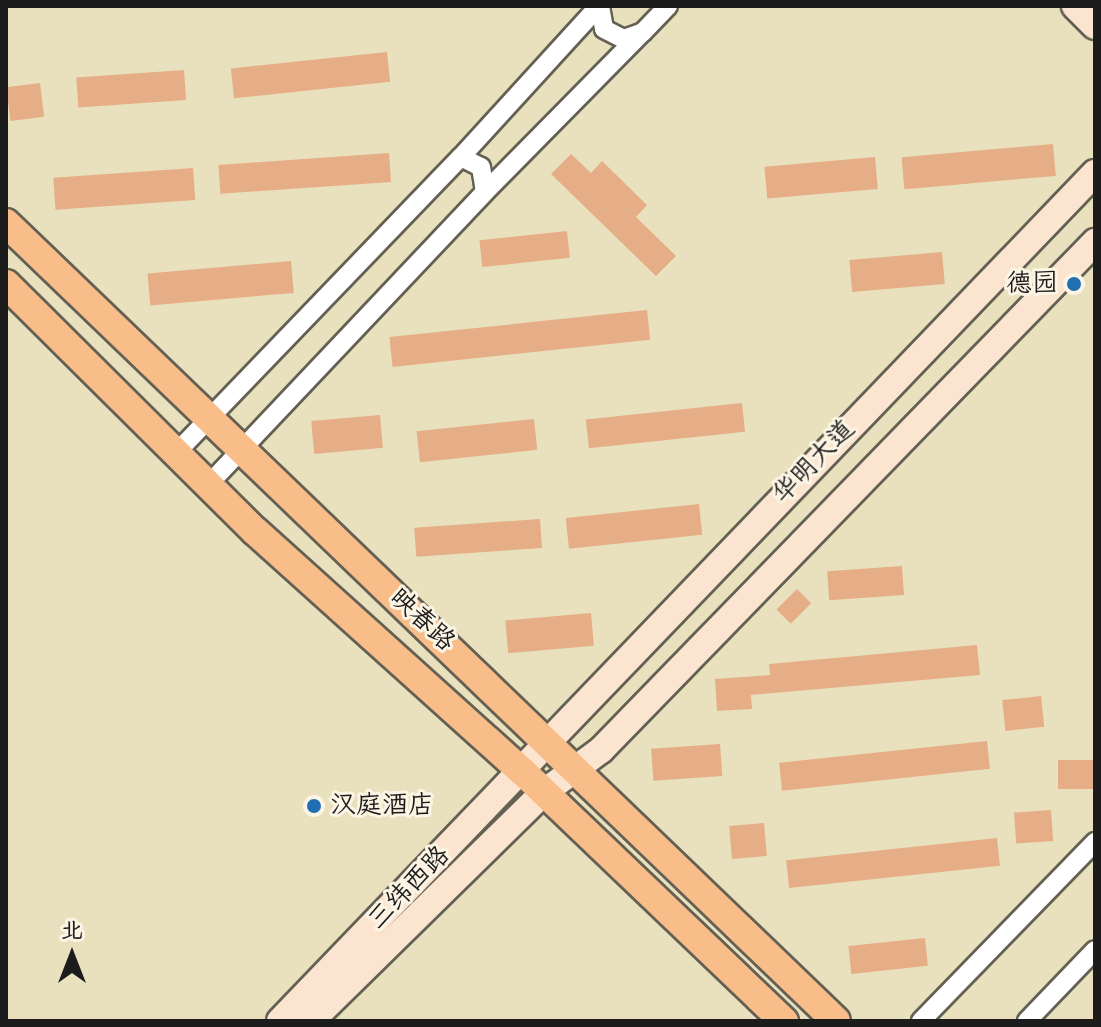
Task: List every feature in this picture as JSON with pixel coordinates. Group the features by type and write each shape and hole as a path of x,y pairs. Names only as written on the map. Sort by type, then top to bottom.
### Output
{"main road":[{"path":"1075,6 1095,26"},
{"name":"华明大道","path":"536,756 1095,173"},
{"name":"映春路","path":"6,223 239,451 536,756 784,1021"},
{"name":"华明大道","path":"559,781 601,750 1095,242"},
{"name":"映春路","path":"6,284 208,485 536,756 559,781 836,1021"},
{"name":"三纬西路","path":"280,1021 536,756"},
{"name":"三纬西路","path":"311,1021 559,781"}],"street":[{"path":"600,6 604,29 624,39 643,32"},
{"path":"176,453 461,157 600,6"},
{"path":"208,485 485,192 668,6"},
{"path":"461,157 481,167 485,192"},
{"path":"921,1021 1095,842"},
{"path":"1027,1021 1095,950"}],"building":[{"path":"387,52 390,82 234,98 231,68"},
{"path":"184,70 186,100 78,107 76,78"},
{"path":"40,83 44,117 10,121 6,87"},
{"path":"1053,144 1056,176 904,189 902,157"},
{"path":"389,153 391,182 220,194 218,165"},
{"path":"571,154 591,173 602,161 647,205 636,217 676,256 656,276 551,174"},
{"path":"875,157 878,189 767,199 764,167"},
{"path":"193,168 195,200 56,210 53,178"},
{"path":"567,231 570,258 482,267 479,240"},
{"path":"942,252 945,284 852,292 849,260"},
{"path":"291,261 294,293 150,305 148,274"},
{"path":"647,310 650,340 393,367 389,337"},
{"path":"742,403 745,432 589,448 586,419"},
{"path":"380,415 383,448 314,454 311,421"},
{"path":"534,419 537,450 420,462 417,431"},
{"path":"699,504 702,535 569,549 566,518"},
{"path":"540,519 542,548 416,557 414,528"},
{"path":"902,566 904,595 829,600 827,571"},
{"path":"797,589 811,603 791,624 776,610"},
{"path":"591,613 594,646 508,653 505,620"},
{"path":"977,645 980,675 751,695 752,709 717,711 715,679 770,675 769,664"},
{"path":"1041,696 1044,727 1005,731 1002,700"},
{"path":"987,741 990,769 782,791 779,763"},
{"path":"720,744 722,776 653,781 651,749"},
{"path":"1058,760 1095,760 1095,789 1058,789"},
{"path":"1051,810 1053,841 1016,844 1014,813"},
{"path":"764,823 767,856 732,859 729,826"},
{"path":"997,838 1000,866 789,888 786,860"},
{"path":"925,938 928,966 851,974 848,946"}],"place":[{"name":"德园","path":"1074,284"},
{"name":"汉庭酒店","path":"314,806"}]}
